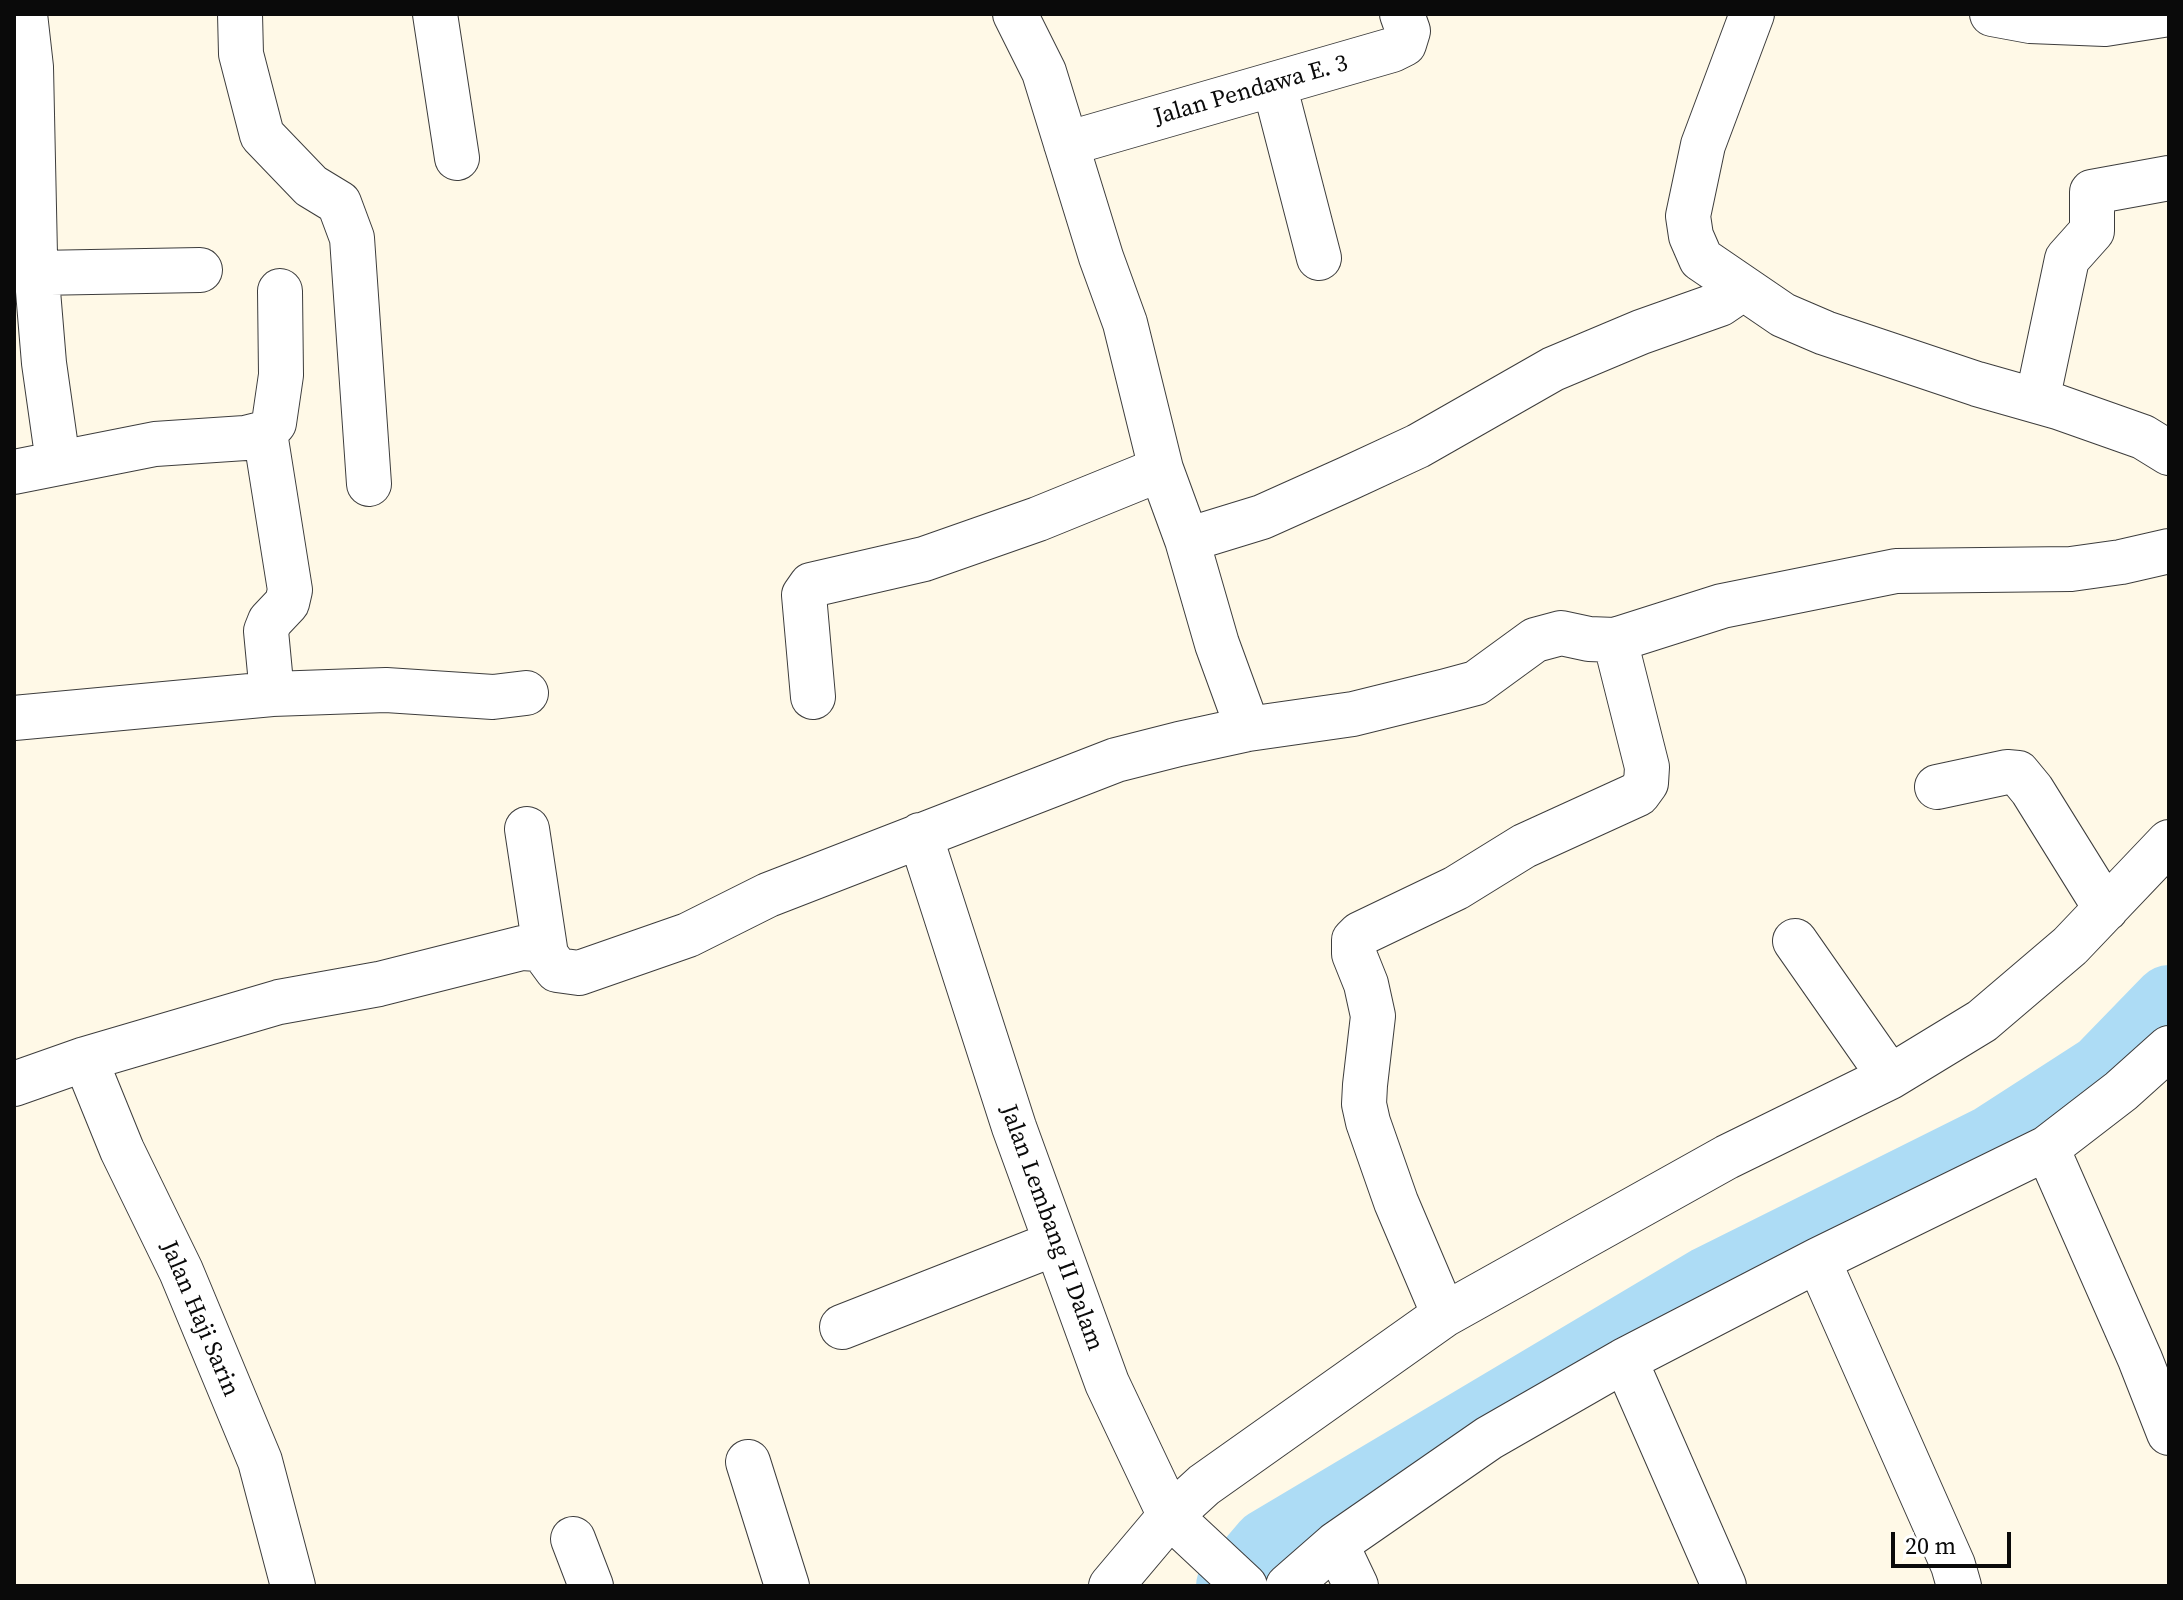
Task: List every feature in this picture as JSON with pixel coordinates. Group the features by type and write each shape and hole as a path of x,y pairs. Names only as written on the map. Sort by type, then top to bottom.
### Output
{"street":[{"path":"25,14 31,67 37,273 44,363 58,462"},
{"path":"240,14 241,54 262,135 311,186 339,203 352,238 369,484"},
{"path":"435,14 457,158"},
{"path":"1015,14 1044,72 1101,257 1125,323 1161,469 1187,540 1217,644 1248,729"},
{"name":"Jalan Pendawa E. 3","path":"1066,144 1392,50 1404,44 1408,31 1402,14"},
{"path":"1752,14 1703,145 1688,216 1691,236 1701,259 1783,315 1825,333 2143,437 2169,453"},
{"path":"1992,14 2030,21 2105,24 2169,14"},
{"path":"1274,84 1319,258"},
{"path":"2037,401 2067,259 2092,231 2092,192 2169,178"},
{"path":"37,273 200,270"},
{"path":"1187,540 1262,517 1335,484 1418,446 1553,369 1641,332 1720,304 1742,289"},
{"path":"14,472 155,444 245,438 265,433 274,423 281,375 283,326 280,291"},
{"path":"265,433 290,590 287,603 270,621 266,631 272,694"},
{"path":"813,697 804,595 811,585 924,559 1038,519 1161,469"},
{"path":"14,1084 85,1059 279,1002 379,984 522,948 538,949 557,970 579,973 688,935 768,895 1116,760 1248,729 1353,714 1476,683 1535,640 1561,633 1615,640 1722,606 1896,571 2071,569 2169,551"},
{"path":"1444,1315 1396,1202 1368,1122 1364,1104 1373,1016 1366,984 1354,954 1354,940 1360,934 1456,888 1524,846 1638,794 1646,783 1647,767 1615,640"},
{"path":"14,718 272,694 386,690 493,697 526,693"},
{"path":"1937,787 1997,774 2018,773 2032,790 2106,909"},
{"path":"527,829 546,955"},
{"name":"Jalan Lembang II Dalam","path":"920,835 1014,1127 1107,1383 1180,1526 1245,1586"},
{"path":"1111,1586 1180,1526 1204,1485 1444,1315 1727,1157 1890,1077 1982,1021 2070,946 2167,849"},
{"path":"1795,941 1890,1077"},
{"path":"1288,1586 1336,1544 1489,1438 1625,1360 1818,1260 2047,1148 2121,1091 2169,1048"},
{"name":"Jalan Haji Sarin","path":"85,1059 122,1150 181,1271 260,1461 293,1586"},
{"path":"2047,1148 2154,1354 2169,1433"},
{"path":"842,1327 1056,1243"},
{"path":"1818,1260 1953,1565 1959,1586"},
{"path":"1625,1360 1724,1586"},
{"path":"748,1462 787,1586"},
{"path":"573,1539 591,1586"},
{"path":"1336,1544 1356,1586"}],"waterway":[{"path":"1232,1586 1267,1545 1709,1282 1992,1141 2102,1070 2169,1001"}]}
